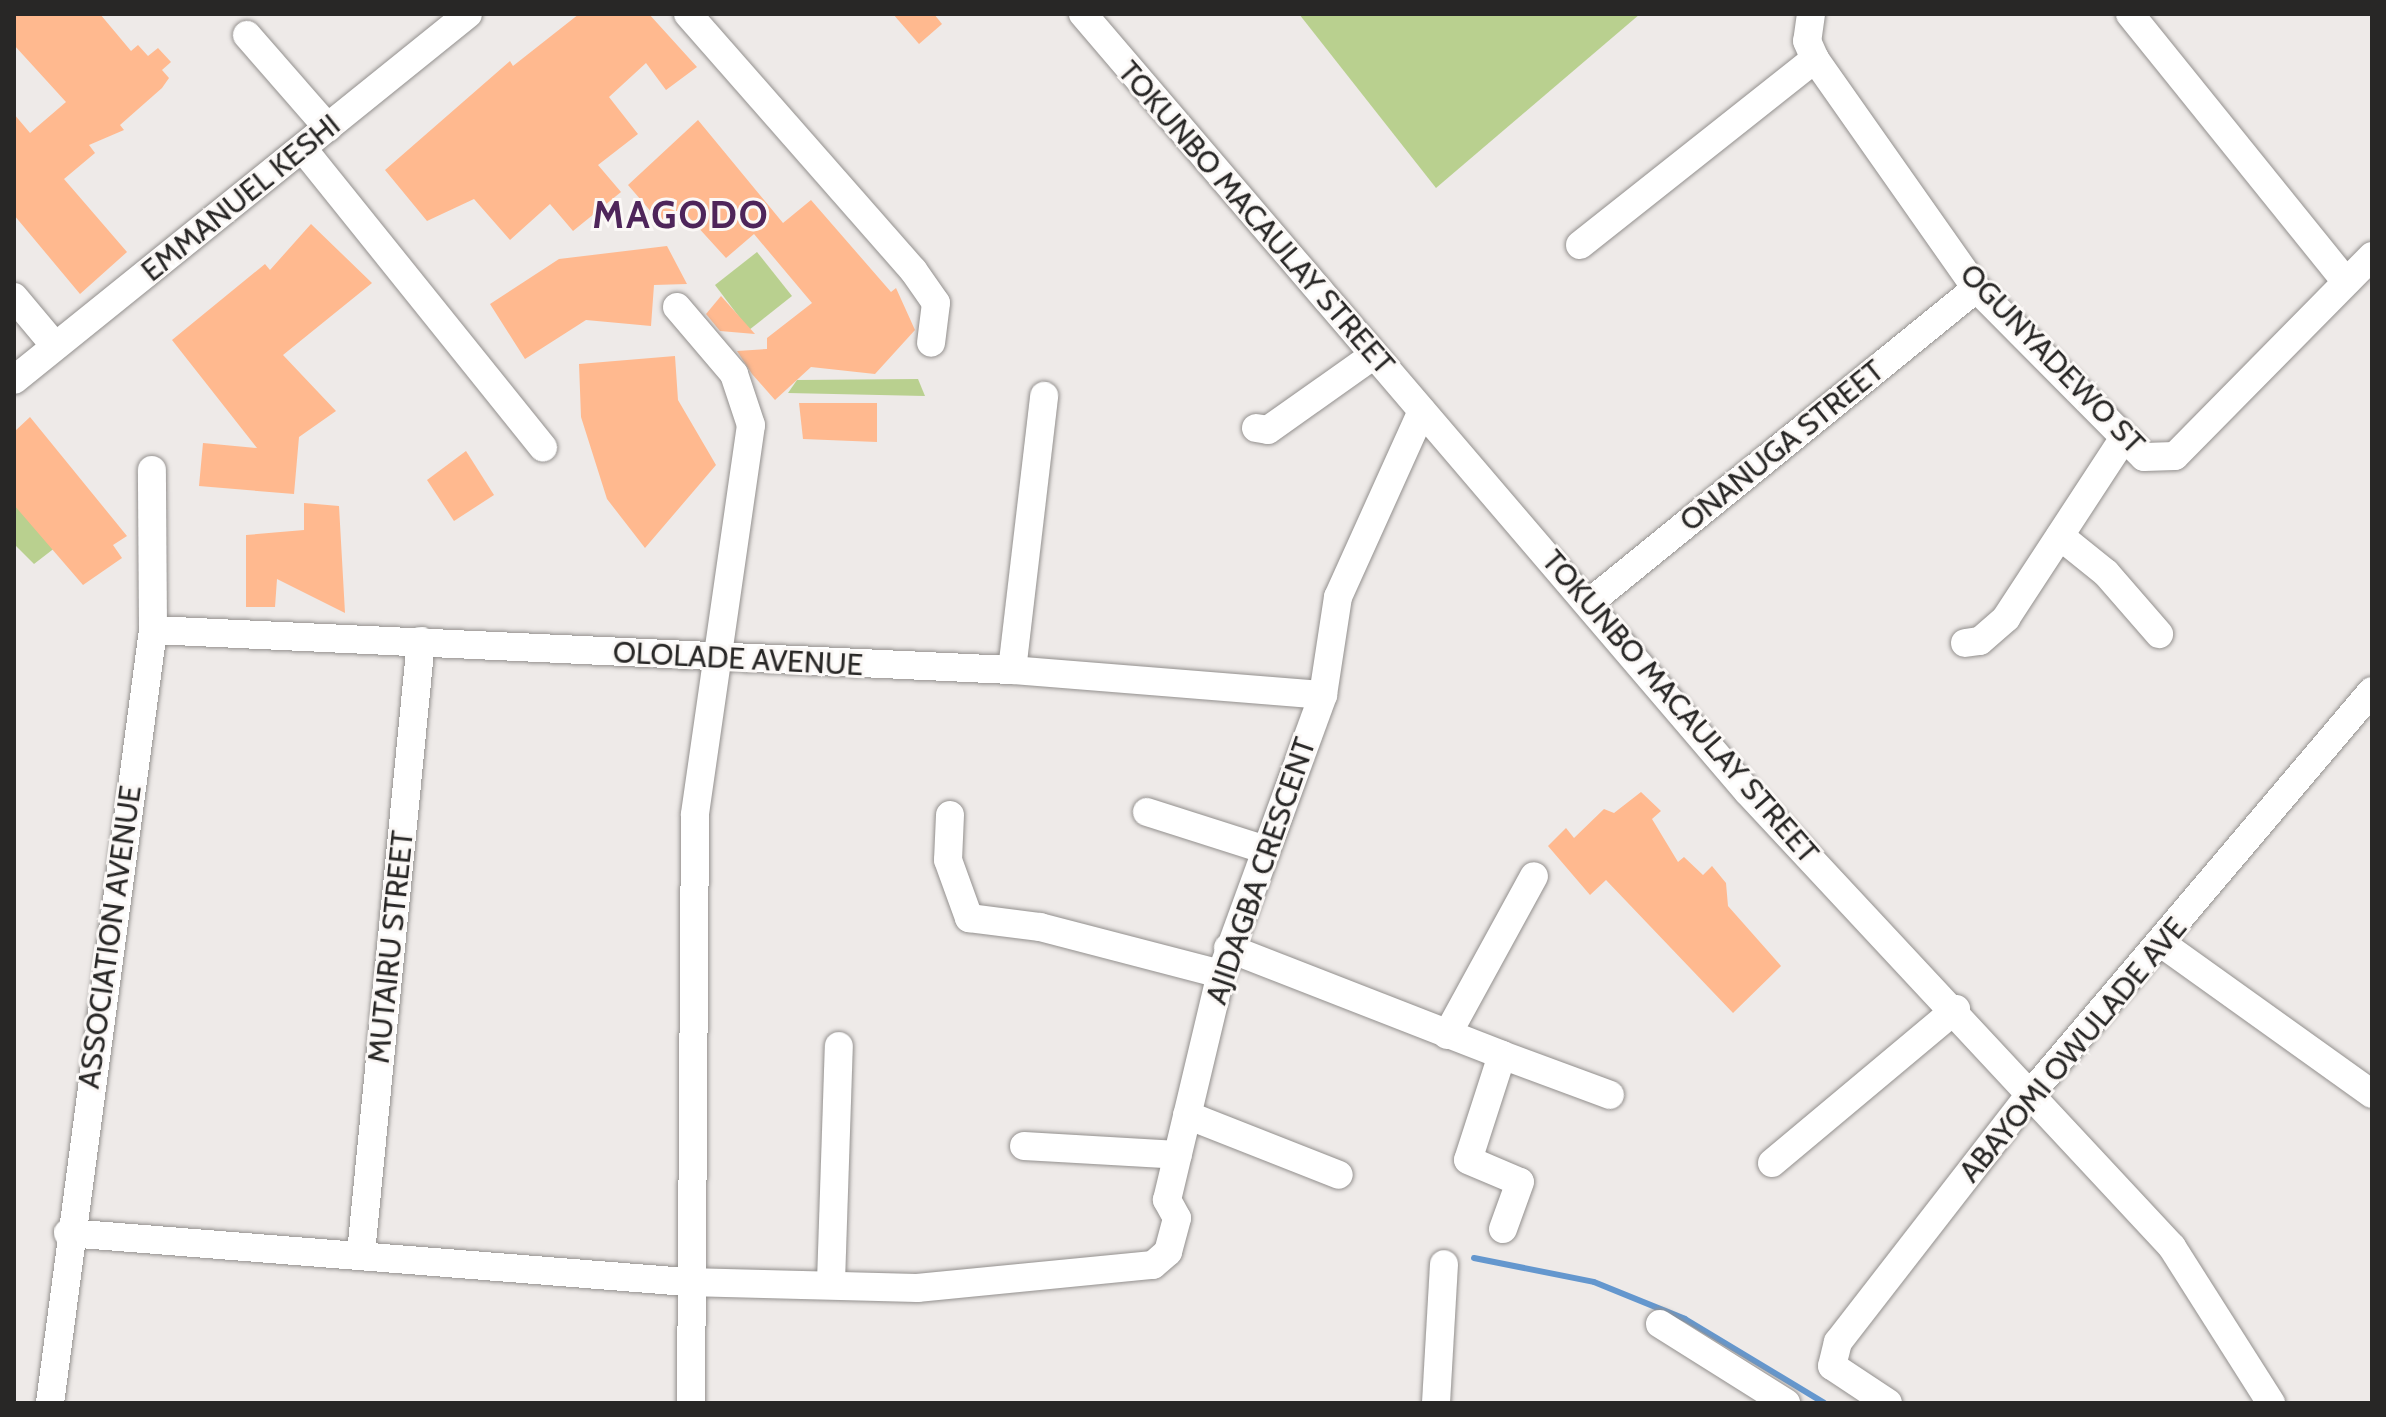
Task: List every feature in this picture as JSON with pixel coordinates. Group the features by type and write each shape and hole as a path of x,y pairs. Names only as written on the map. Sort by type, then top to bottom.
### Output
{"street":[{"name":"EMMANUEL KESHI","path":"14,380 468,14"},
{"path":"688,14 913,270 936,303 931,343"},
{"name":"TOKUNBO MACAULAY STREET","path":"1083,14 1748,792 2033,1091 2172,1247 2271,1403"},
{"path":"1580,245 1815,59 1807,41 1811,14"},
{"path":"2130,14 2346,282 2372,256"},
{"path":"247,35 328,128"},
{"name":"OGUNYADEWO ST","path":"1815,59 1976,288 2123,439 2160,462 2193,439 2346,282"},
{"path":"303,149 543,447"},
{"name":"ONANUGA STREET","path":"1589,603 1976,288"},
{"path":"14,297 55,346"},
{"path":"677,307 734,374 751,425 714,660 695,815 687,1282 691,1403"},
{"path":"1256,428 1268,430 1374,355"},
{"path":"1012,670 1044,396"},
{"name":"AJIDAGBA CRESCENT","path":"831,1282 917,1288 1084,1273 1163,1259 1177,1218 1167,1200 1224,961 1323,695 1338,597 1422,411"},
{"path":"1965,643 1980,641 2006,618 2123,439"},
{"name":"ASSOCIATION AVENUE","path":"50,1403 68,1233 153,630 152,470"},
{"path":"2060,536 2106,573 2159,634"},
{"name":"OLOLADE AVENUE","path":"153,630 421,641 714,660 1012,670 1323,695"},
{"name":"MUTAIRU STREET","path":"361,1253 421,641"},
{"name":"ABAYOMI OWULADE AVE","path":"1888,1403 1832,1366 1838,1342 2033,1091 2372,691"},
{"path":"1147,812 1266,850"},
{"path":"950,815 948,860 969,918 1040,927 1224,961 1447,1035 1610,1095"},
{"path":"1447,1035 1534,876"},
{"path":"2161,943 2372,1094"},
{"path":"1772,1163 1956,1009"},
{"path":"68,1233 361,1253 687,1282 831,1282 839,1046"},
{"path":"1502,1055 1468,1160 1520,1182 1503,1229"},
{"path":"1187,1115 1339,1175"},
{"path":"1024,1146 1178,1155"},
{"path":"1436,1403 1444,1264"},
{"path":"1660,1324 1786,1403"}],"green space":[{"path":"1299,14 1640,14 1436,188"},
{"path":"757,252 792,296 749,330 715,285"},
{"path":"918,379 925,396 788,393 797,380"},
{"path":"14,497 56,547 34,564 14,544"}],"building":[{"path":"14,14 100,14 131,51 138,45 148,56 158,48 171,62 162,70 169,78 120,125 124,130 89,145 95,153 64,179 127,252 80,294 14,215 14,114 30,133 66,102 14,45"},
{"path":"579,14 649,14 697,67 666,90 646,63 609,97 638,134 598,165 621,192 573,231 550,204 510,240 474,199 427,221 385,170 510,61 513,66"},
{"path":"893,14 934,14 942,24 919,44"},
{"path":"698,120 783,223 811,200 891,292 896,288 915,330 875,374 811,367 775,400 752,374 737,351 767,349 767,338 812,303 754,234 726,258 685,213 666,229 628,185"},
{"path":"311,224 372,283 283,355 336,411 299,437 294,494 199,486 203,443 257,448 172,340 265,264 270,270"},
{"path":"667,246 687,284 654,285 651,326 586,320 525,359 490,304 559,259"},
{"path":"721,296 755,334 720,331 706,314"},
{"path":"675,356 678,400 716,465 645,548 607,499 581,417 579,364"},
{"path":"799,403 877,403 877,442 803,439"},
{"path":"30,417 127,536 113,545 122,558 83,585 14,505 14,432"},
{"path":"466,451 494,495 454,521 427,480"},
{"path":"304,503 339,506 345,613 277,579 275,607 246,607 246,535 304,530"},
{"path":"1641,792 1661,811 1652,819 1678,862 1684,857 1703,875 1712,866 1726,883 1728,906 1781,966 1733,1013 1606,880 1590,895 1548,846 1566,828 1574,838 1604,809 1614,813"}],"waterway":[{"path":"1474,1258 1594,1282 1685,1319 1824,1403"}],"district":[{"name":"MAGODO","path":"681,215"}]}
